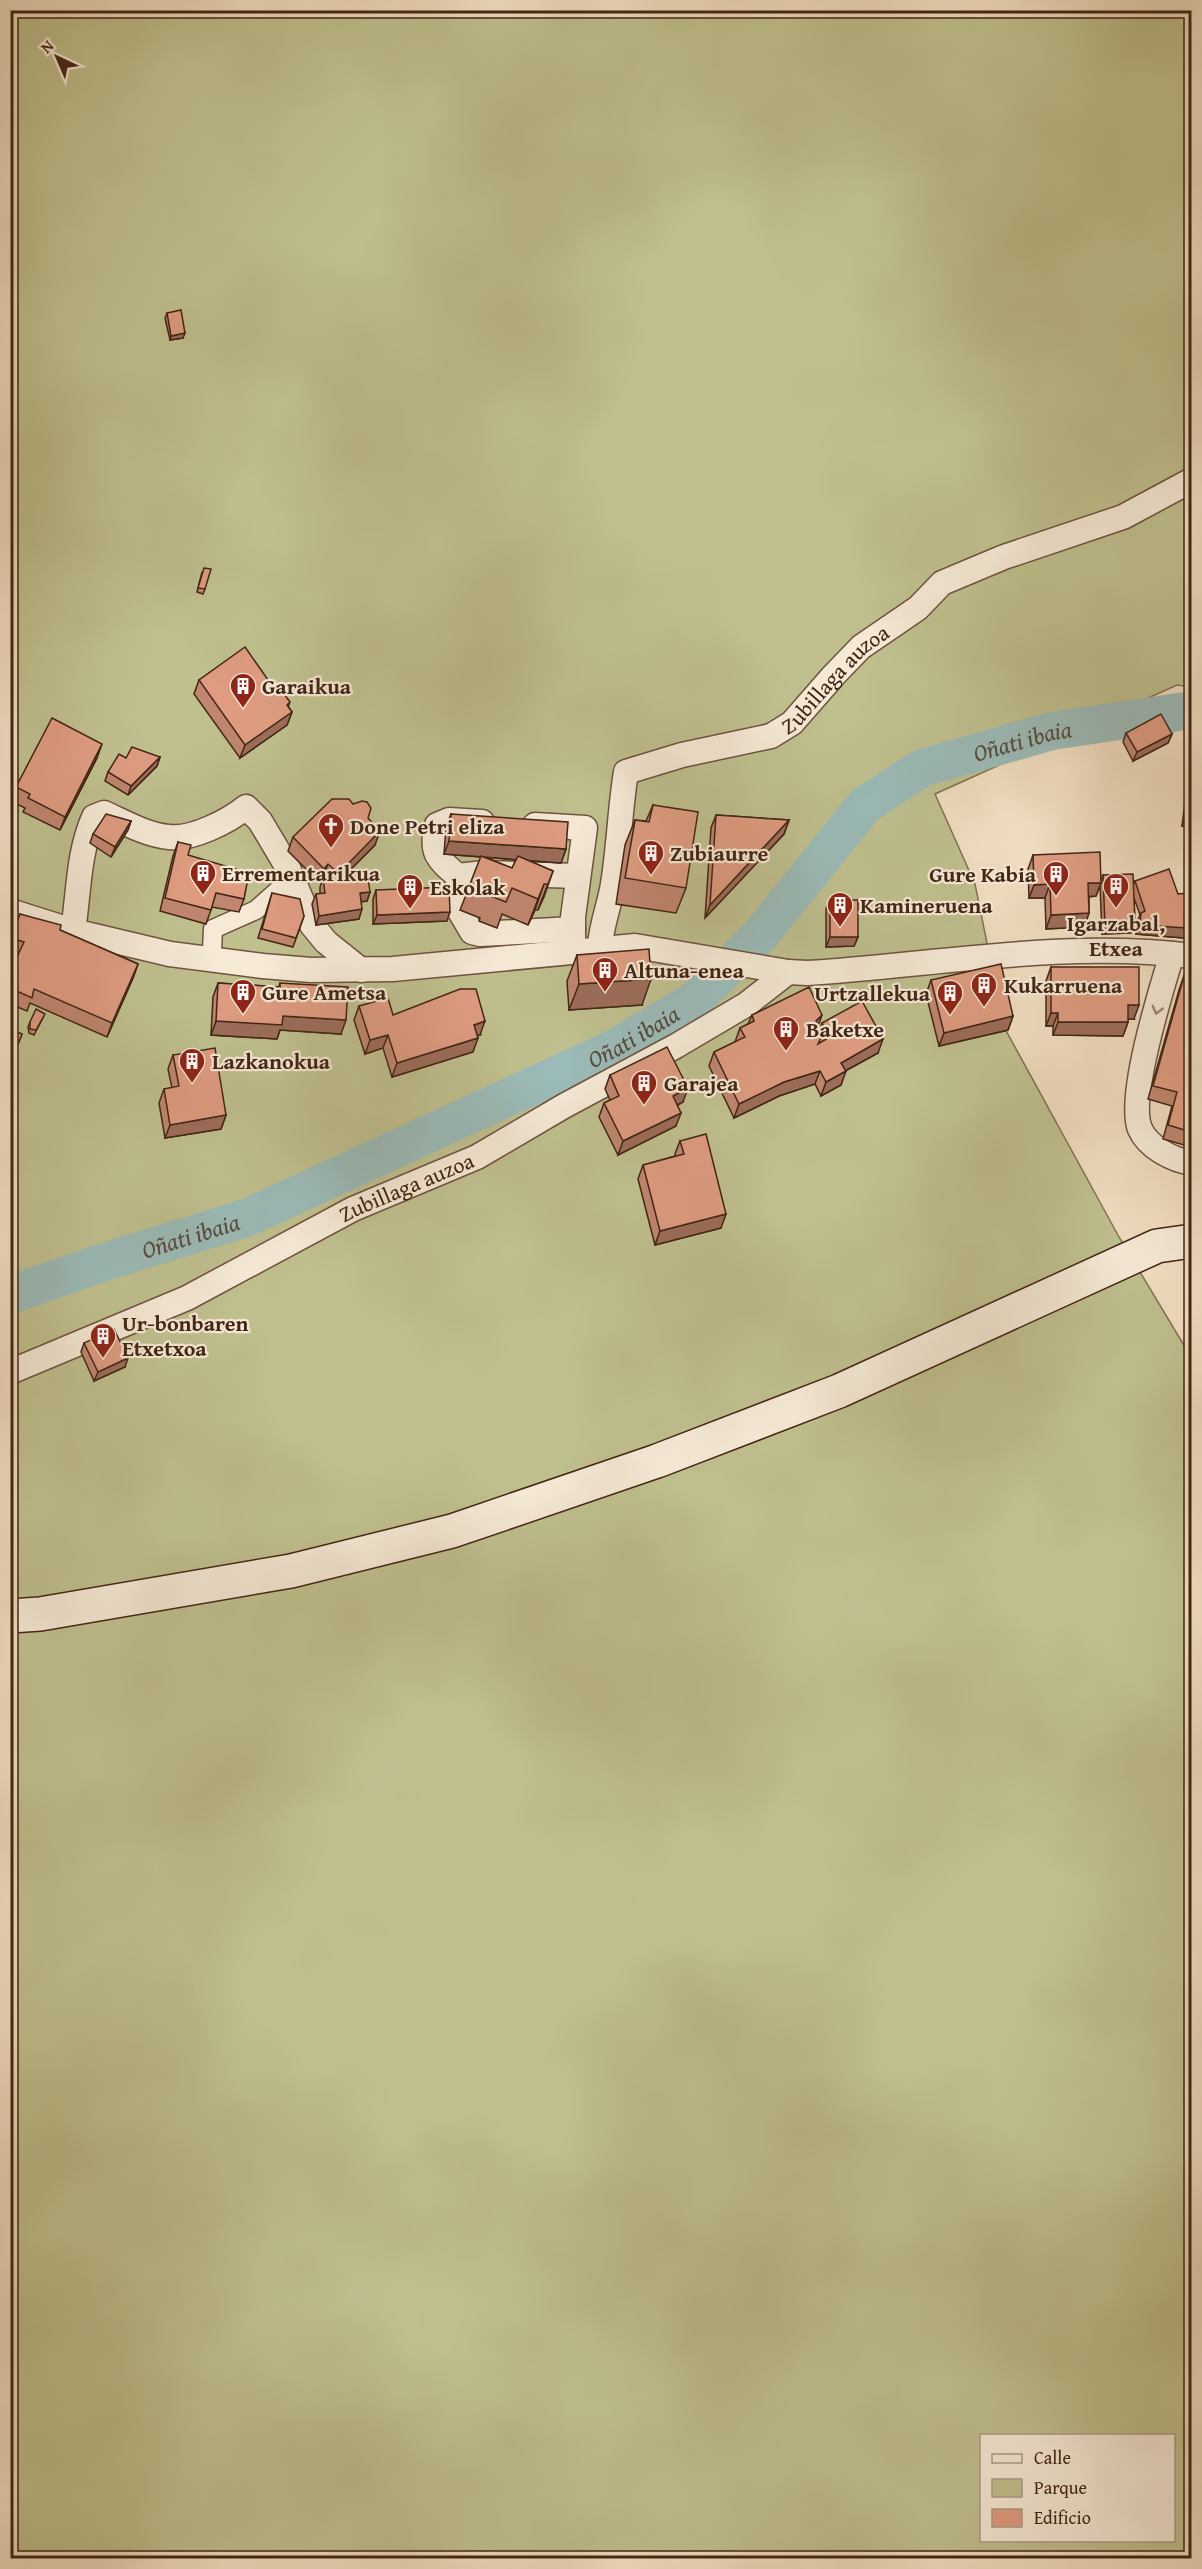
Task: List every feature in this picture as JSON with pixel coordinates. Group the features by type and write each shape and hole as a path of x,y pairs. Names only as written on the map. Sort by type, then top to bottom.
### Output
{"main road":[{"path":"10,1616 40,1614 291,1571 452,1530 657,1461 839,1391 1157,1246 1191,1241"}],"street":[{"name":"Zubillaga auzoa","path":"600,948 600,933 607,915 616,867 626,772 682,755 771,736 782,731 807,708 852,656 873,638 918,608 942,583 1004,557 1123,517 1191,480"},
{"path":"73,931 79,891 81,851 94,817 104,813 151,834 171,838 212,827 235,816 246,807 261,821 293,877 312,925 326,942 361,970"},
{"path":"573,939 578,876 585,828 448,820 437,825 432,843 441,862 458,876 484,873 578,876"},
{"path":"458,876 459,910 471,932 573,939 600,948 635,946 788,972 862,969 1050,951 1102,950 1182,955 1147,1048 1137,1102 1140,1128 1157,1149 1181,1162 1191,1163"},
{"path":"212,950 213,929 256,910 293,877"},
{"path":"10,911 73,931 170,954 302,969 361,970 573,939"},
{"name":"Zubillaga auzoa","path":"10,1372 187,1298 353,1209 477,1157 564,1106 676,1047 747,1004 788,972"}],"green space":[{"path":"11,11 1191,11 1191,687 1177,685 935,794 975,884 1004,1027 1119,1237 1191,1357 1191,2558 11,2558"}],"building":[{"path":"181,310 185,333 171,336 167,313"},
{"path":"204,568 211,569 205,589 198,588"},
{"name":"Garaikua","path":"245,647 275,690 279,687 290,702 287,705 292,712 245,745 199,680"},
{"path":"1161,714 1172,734 1137,752 1126,733"},
{"path":"52,718 102,744 65,817 28,798 30,794 16,787"},
{"path":"132,747 160,757 131,786 108,772 119,754 126,758"},
{"path":"1191,775 1191,813 1187,813"},
{"name":"Done Petri eliza","path":"332,799 349,799 353,804 367,802 371,808 368,818 380,831 341,871 336,871 328,864 324,869 293,837"},
{"path":"653,805 698,812 686,888 625,878 635,820 649,822"},
{"path":"106,814 131,821 115,847 93,834"},
{"path":"451,814 568,822 566,849 449,841"},
{"path":"716,815 789,820 710,905"},
{"name":"Errementarikua","path":"178,842 191,845 188,855 249,873 244,899 216,893 211,910 165,898"},
{"name":"Gure Kabia","path":"1100,852 1101,883 1088,883 1089,913 1051,915 1050,884 1034,885 1033,855"},
{"path":"481,856 512,868 518,856 553,871 538,899 512,888 506,902 470,884"},
{"path":"1169,869 1178,894 1188,893 1191,903 1191,922 1187,928 1140,925 1141,913 1145,911 1135,881"},
{"path":"367,872 370,892 360,893 362,909 319,916 316,894 325,893 323,878"},
{"name":"Igarzabal, Etxea","path":"1133,874 1135,924 1105,925 1103,875"},
{"path":"449,887 450,912 377,915 376,890"},
{"path":"272,893 300,899 304,916 296,938 262,929"},
{"name":"Kamineruena","path":"830,900 858,900 858,937 830,937"},
{"path":"20,914 61,925 60,930 138,964 112,1023 34,989 32,998 10,988 10,972 24,942 11,938"},
{"path":"649,949 651,979 579,984 577,955"},
{"path":"10,959 15,961 10,972"},
{"path":"1001,964 1013,1016 944,1033 931,980"},
{"path":"1051,967 1139,967 1139,1005 1128,1005 1128,1022 1058,1022 1058,1013 1051,1013"},
{"path":"1184,976 1191,978 1191,1132 1168,1125 1177,1092 1153,1086"},
{"path":"218,983 280,987 280,983 348,987 346,1020 283,1016 282,1025 216,1021"},
{"path":"809,987 822,1015 816,1021 822,1035 818,1044 830,1037 822,1023 862,1001 883,1039 841,1063 846,1071 826,1082 820,1071 784,1082 739,1104 714,1052 745,1037 740,1028 754,1021 752,1015"},
{"path":"460,989 476,989 485,1021 474,1025 478,1038 397,1063 388,1035 370,1040 359,1006 388,998 393,1015"},
{"path":"36,1009 45,1014 36,1030 30,1029 30,1022"},
{"path":"10,1030 22,1034 19,1042 10,1040"},
{"name":"Garajea","path":"667,1047 688,1088 673,1096 681,1113 623,1141 604,1103 619,1096 610,1075"},
{"name":"Lazkanokua","path":"215,1048 226,1115 170,1125 164,1089 179,1086 173,1055"},
{"path":"706,1134 726,1214 660,1231 643,1165 684,1154 680,1141"},
{"name":"Ur-bonbaren Etxetxoa","path":"114,1329 128,1358 98,1372 84,1343"}],"waterway":[{"name":"Oñati ibaia","path":"10,1295 101,1263 246,1218 613,1049 695,1000 761,934 865,805 922,768 1052,731 1192,710"}],"place":[{"name":"Garaikua","path":"243,709"},
{"name":"Done Petri eliza","path":"331,849"},
{"name":"Zubiaurre","path":"651,876"},
{"name":"Errementarikua","path":"203,896"},
{"name":"Gure Kabia","path":"1056,897"},
{"name":"Igarzabal, Etxea","path":"1116,909"},
{"name":"Eskolak","path":"410,910"},
{"name":"Kamineruena","path":"840,928"},
{"name":"Altuna-enea","path":"605,993"},
{"name":"Kukarruena","path":"984,1008"},
{"name":"Gure Ametsa","path":"243,1015"},
{"name":"Urtzallekua","path":"950,1016"},
{"name":"Baketxe","path":"786,1052"},
{"name":"Lazkanokua","path":"192,1084"},
{"name":"Garajea","path":"644,1106"},
{"name":"Ur-bonbaren Etxetxoa","path":"103,1359"}]}
